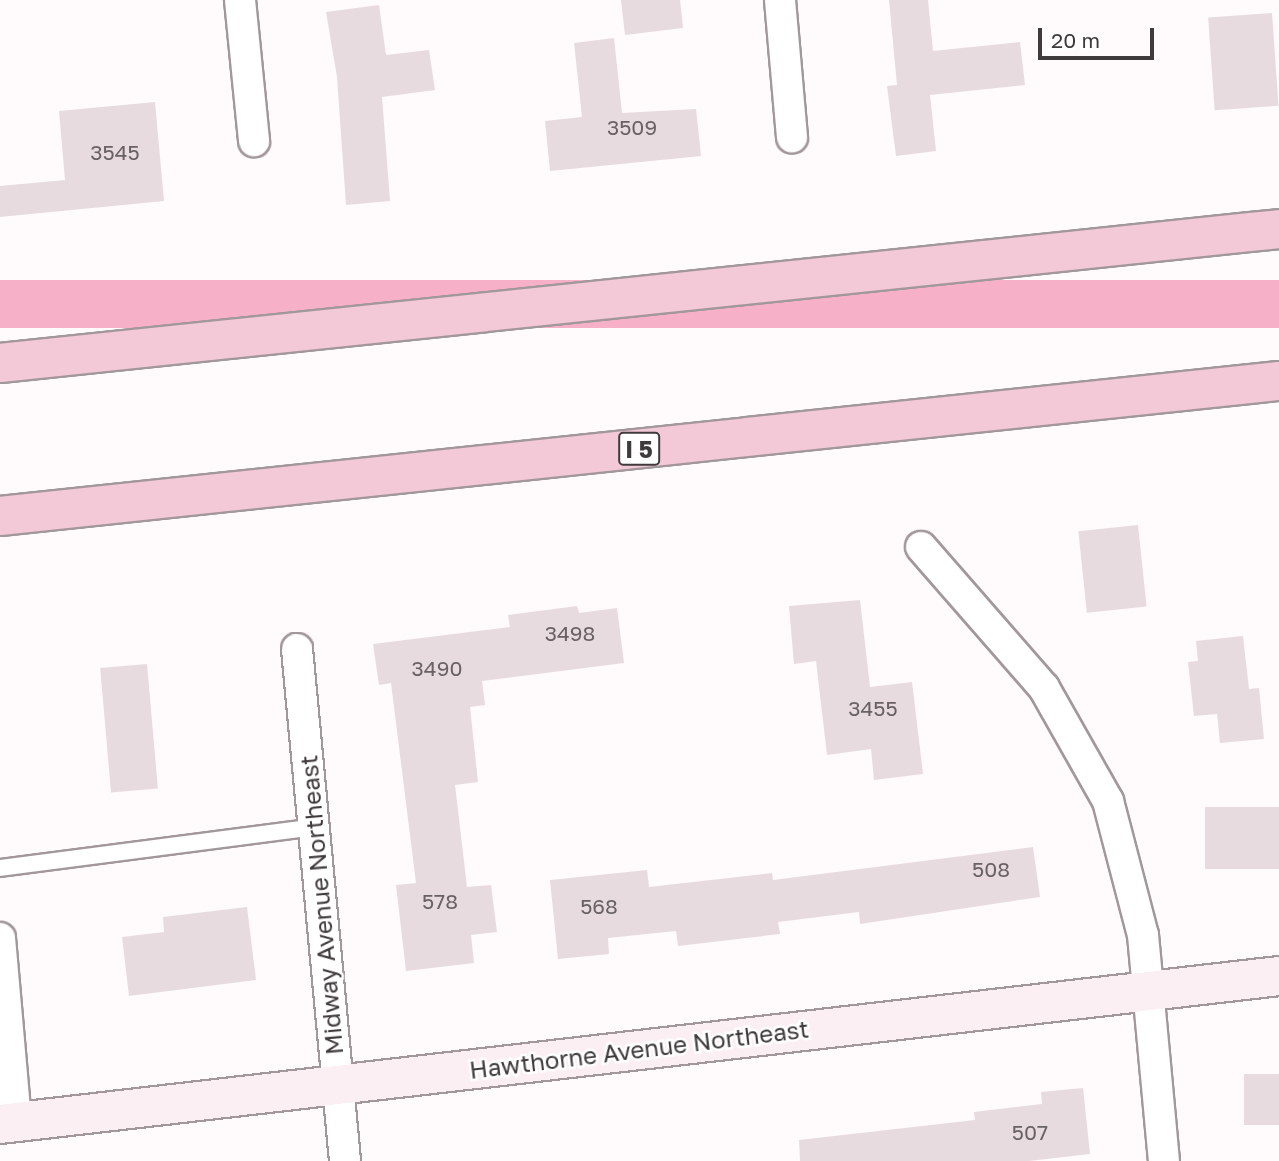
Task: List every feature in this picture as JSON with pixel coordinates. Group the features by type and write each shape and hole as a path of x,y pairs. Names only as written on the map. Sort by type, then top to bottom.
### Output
{"highway":[{"path":"0,363 1279,229"},
{"name":"I 5","path":"0,516 1279,381"}],"main road":[{"name":"Hawthorne Avenue Northeast","path":"8,1123 1279,976"}],"street":[{"path":"240,0 254,141"},
{"path":"780,0 792,137"},
{"path":"921,547 1044,688 1092,768 1122,841 1152,991 1164,1161"},
{"name":"Midway Avenue Northeast","path":"297,649 345,1161"},
{"path":"0,938 8,1123"}],"lane":[{"path":"0,869 314,827"}],"shaded area":[{"path":"0,280 1279,280 1279,328 0,328"}],"building":[{"path":"621,0 680,0 683,28 625,35"},
{"path":"889,0 928,0 933,51 1020,42 1025,85 930,95 936,151 896,156 887,86 897,85"},
{"path":"379,5 386,55 429,50 435,90 382,97 390,201 346,205 337,77 326,12"},
{"path":"1272,13 1278,106 1215,110 1208,17"},
{"path":"614,38 622,113 696,109 701,156 550,171 545,121 582,117 574,43"},
{"path":"155,102 164,201 0,217 0,186 65,180 59,111"},
{"path":"1138,525 1147,607 1087,613 1078,531"},
{"path":"860,600 870,687 912,682 923,774 874,780 871,749 827,755 816,661 794,664 789,606"},
{"path":"577,606 579,613 617,608 624,663 482,681 485,705 470,707 478,782 455,785 467,887 491,885 497,932 471,935 474,963 406,971 396,885 416,883 391,683 379,685 373,644 510,627 508,615"},
{"path":"1243,636 1249,689 1259,688 1264,739 1220,743 1217,714 1194,716 1188,662 1198,661 1196,641"},
{"path":"147,664 158,789 111,793 100,668"},
{"path":"1205,807 1279,807 1279,869 1205,869"},
{"path":"1033,847 1040,897 860,924 859,912 778,922 780,934 678,946 676,931 608,938 609,954 558,959 550,880 647,870 649,887 772,873 773,880"},
{"path":"247,907 256,980 129,996 122,937 164,932 163,917"},
{"path":"1244,1074 1279,1074 1279,1125 1244,1125"},
{"path":"1083,1088 1090,1154 1029,1161 800,1161 799,1140 975,1120 974,1112 1042,1104 1041,1092"}]}
